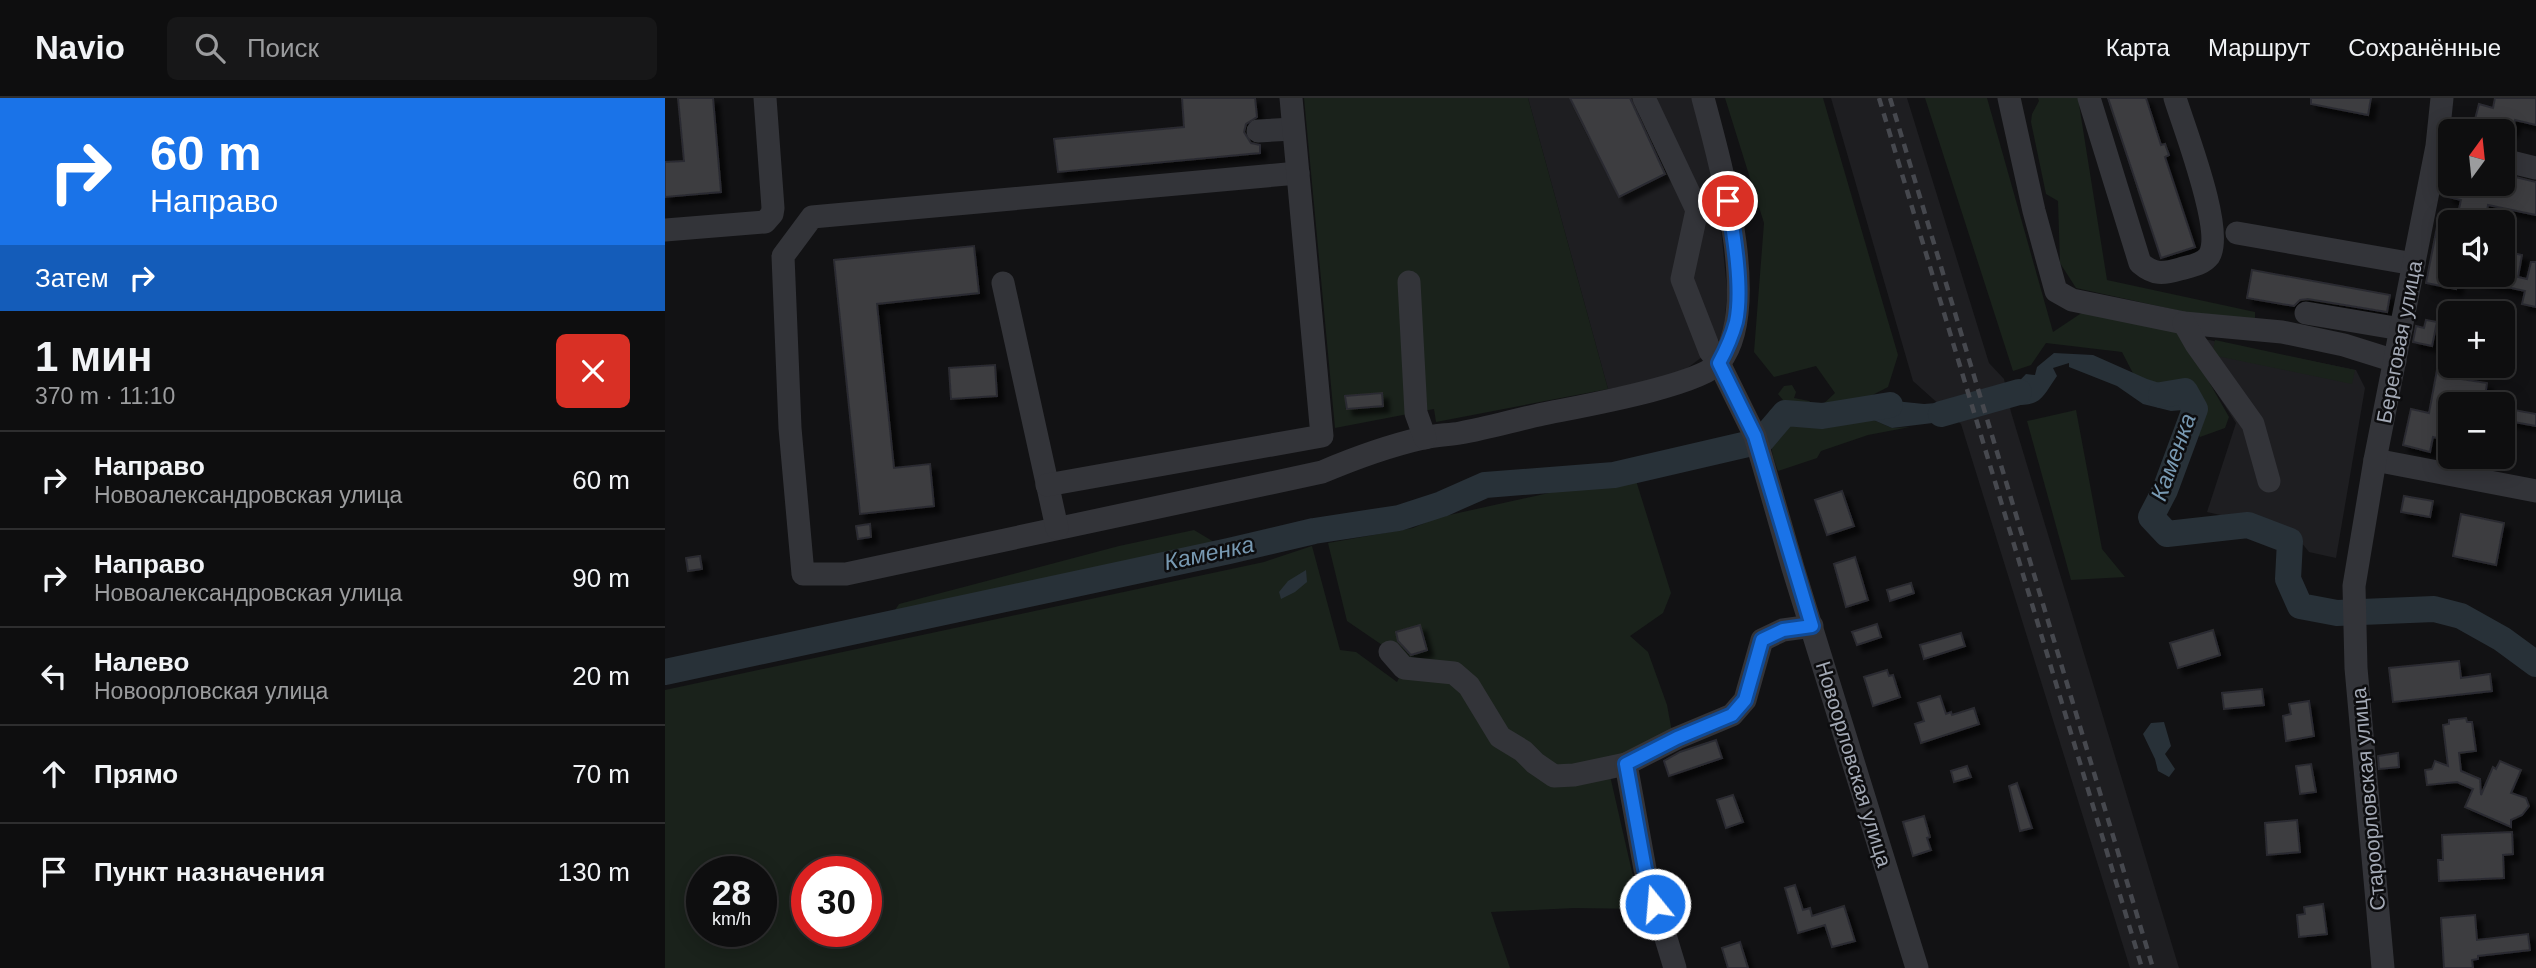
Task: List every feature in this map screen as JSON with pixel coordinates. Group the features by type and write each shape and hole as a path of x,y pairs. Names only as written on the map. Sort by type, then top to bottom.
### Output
{"street":[{"path":"665,230 765,222 772,214 773,208 759,158 765,98"},
{"path":"1047,485 1322,436 1290,98"},
{"name":"Новоорловская улица","path":"1644,98 1697,210 1682,279 1710,351 1748,420 1917,968"},
{"path":"1297,173 812,217 783,256 790,428 803,574 846,574 1322,472 1384,448 1671,386 1695,377 1719,363 1737,319 1734,240 1725,182 1703,98"},
{"path":"2009,98 2034,211 2056,291 2073,300 2184,323 2282,332 2344,345 2395,361"},
{"path":"2089,98 2140,263 2150,271 2164,274 2203,263 2210,254 2213,243 2213,220 2175,98"},
{"name":"Береговая улица","path":"2442,98 2442,119"},
{"path":"1258,131 1293,129"},
{"path":"2515,163 2536,167"},
{"name":"Береговая улица","path":"2354,586 2375,460 2414,264 2438,168"},
{"path":"2237,233 2414,264"},
{"path":"1409,282 1416,413 1425,438"},
{"path":"1003,283 1057,528"},
{"path":"2306,313 2401,330"},
{"path":"2184,323 2253,424 2269,481"},
{"path":"2375,460 2536,491"},
{"name":"Староорловская улица","path":"2354,586 2356,668 2383,968"},
{"path":"1390,652 1404,667 1454,673 1469,686 1500,737 1554,776 1574,775 1626,764 1677,738 1732,715 1745,700 1762,640 1783,630 1812,626"},
{"path":"1626,764 1645,869 1675,968"}],"shaded area":[{"path":"1304,98 1528,98 1608,389 1436,422 1434,409 1335,428"},
{"path":"1528,98 1692,98 1711,165 1727,290 1724,333 1710,351 1686,369 1650,382 1608,389"},
{"path":"1725,98 1823,98 1898,355 1888,387 1857,403 1855,412 1892,428 1910,427 1868,435 1821,451 1817,458 1778,471 1771,443 1777,427 1769,411 1783,400 1778,394 1784,386 1792,385 1796,392 1794,398 1809,401 1819,408 1835,393 1816,366 1774,377 1754,352 1764,223"},
{"path":"1831,98 1907,98 1989,363 2004,379 2011,412 2179,968 2130,968 1961,424 1913,381"},
{"path":"1925,98 1987,98 2053,332 2083,312 2180,331 2229,417 2225,428 2200,437 2173,401 2138,383 2122,352 2046,343 2031,365 2013,371"},
{"path":"2038,98 2078,98 2107,280 2255,312 2255,321 2249,326 2076,288 2060,263 2058,201 2046,194 2031,122"},
{"path":"2204,339 2356,370 2365,388 2336,558 2309,552 2292,531 2207,512 2236,423 2188,348"},
{"path":"2215,340 2355,370 2352,384 2212,355"},
{"path":"2054,353 2093,355 2147,379 2185,391 2195,409 2171,411 2143,404 2117,386 2069,367 2069,363 2053,368 2057,376 2047,391 2034,403 1987,409 1986,396 1994,390 2004,391 2012,387 2026,374 2035,375 2037,367"},
{"path":"1974,400 1978,407 1962,412 1957,420 1892,428 1855,412 1867,401 1924,404"},
{"path":"2076,410 2102,549 2125,577 2071,580 2027,421"},
{"path":"1634,474 1671,593 1663,613 1630,636 1648,652 1667,705 1672,732 1643,748 1606,758 1632,872 1645,909 1574,908 1491,912 1510,968 665,968 665,690 1264,562 1312,546 1340,650 1356,652 1397,682 1407,662 1347,621 1328,543 1413,528 1436,518"},
{"path":"1194,530 1229,551 886,624 899,604 1119,546"},
{"path":"1306,570 1307,582 1281,599 1279,592 1288,581"},
{"path":"2164,722 2171,746 2165,754 2175,769 2169,777 2158,771 2143,734 2151,723"}],"building":[{"path":"678,98 713,98 721,192 665,197 665,162 684,161"},
{"path":"1182,98 1255,98 1257,117 1246,124 1244,132 1251,143 1260,145 1260,153 1058,172 1054,139 1184,127"},
{"path":"1570,98 1630,98 1665,174 1619,197"},
{"path":"2108,98 2146,98 2161,145 2165,144 2169,155 2165,157 2195,247 2161,258"},
{"path":"2311,98 2371,98 2368,115 2311,104"},
{"path":"2495,98 2536,98 2536,125 2515,119 2475,119 2479,104 2493,108"},
{"path":"2515,177 2536,182 2536,215 2488,205 2487,210 2459,210 2461,200 2448,197 2515,196"},
{"path":"2438,222 2438,285 2426,283"},
{"path":"974,246 979,293 877,304 894,468 930,464 934,506 860,514 834,260"},
{"path":"2515,254 2522,255 2518,277 2527,279 2531,262 2536,262 2536,307 2522,304 2525,291 2507,287 2515,287"},
{"path":"2252,270 2390,295 2387,312 2308,299 2300,300 2294,306 2247,298"},
{"path":"2426,320 2437,322 2432,346 2413,342 2416,326 2424,328"},
{"path":"995,365 997,396 951,399 949,368"},
{"path":"2437,370 2438,378 2487,383 2486,392 2438,392 2438,438 2433,437 2430,452 2403,445 2411,409 2429,413"},
{"path":"1382,393 1383,406 1347,409 1345,396"},
{"path":"2515,410 2536,414 2536,426 2515,422"},
{"path":"1842,491 1854,526 1827,535 1815,500"},
{"path":"2404,496 2433,501 2430,517 2401,512"},
{"path":"2461,514 2504,523 2496,565 2453,556"},
{"path":"870,524 871,537 858,539 856,526"},
{"path":"700,556 702,569 688,571 686,558"},
{"path":"1855,557 1868,600 1846,607 1834,564"},
{"path":"1911,583 1914,593 1890,601 1887,590"},
{"path":"1877,624 1881,637 1857,645 1852,632"},
{"path":"1420,625 1427,650 1411,655 1398,641 1396,632"},
{"path":"2213,630 2220,655 2178,668 2170,643"},
{"path":"1961,633 1965,646 1924,659 1920,645"},
{"path":"2459,661 2461,678 2490,674 2492,691 2393,702 2389,668"},
{"path":"1887,670 1889,676 1893,675 1900,697 1873,706 1864,677"},
{"path":"2262,689 2264,705 2224,709 2222,693"},
{"path":"1940,696 1946,714 1951,712 1952,715 1974,708 1979,724 1921,743 1915,724 1924,721 1918,703"},
{"path":"2309,701 2314,736 2286,741 2283,716 2291,714 2289,704"},
{"path":"2466,718 2467,722 2472,722 2476,751 2459,753 2461,771 2480,779 2481,795 2493,767 2496,769 2500,761 2521,770 2511,793 2526,798 2529,806 2522,815 2511,820 2511,827 2465,807 2473,789 2457,782 2427,785 2425,770 2432,769 2435,761 2448,766 2443,725 2449,724 2449,720"},
{"path":"1716,740 1722,758 1669,776 1664,761 1680,752"},
{"path":"2398,753 2399,767 2379,769 2378,756"},
{"path":"2311,764 2316,792 2300,794 2296,766"},
{"path":"1967,766 1971,777 1954,782 1951,771"},
{"path":"2017,783 2032,828 2020,831 2009,786"},
{"path":"1733,795 1743,822 1726,828 1717,800"},
{"path":"1924,816 1931,850 1913,856 1903,822"},
{"path":"2297,820 2300,852 2267,855 2265,823"},
{"path":"2512,832 2513,854 2503,855 2504,878 2439,881 2438,860 2443,860 2442,835"},
{"path":"1795,885 1803,910 1810,908 1812,916 1844,906 1855,941 1832,947 1825,925 1798,933 1785,888"},
{"path":"2323,904 2327,934 2299,937 2297,915 2305,914 2304,907"},
{"path":"2475,915 2477,940 2528,934 2530,950 2478,956 2478,959 2472,960 2473,968 2444,968 2441,918"},
{"path":"1740,942 1748,968 1728,968 1722,948"}],"waterway":[{"name":"Каменка","path":"2161,395 2185,391 2195,409 2165,490 2151,517 2167,534 2248,525 2290,541 2288,579 2300,606 2337,613 2434,609 2461,616 2502,639 2536,664"},
{"name":"Каменка","path":"1941,414 2019,392"},
{"name":"Каменка","path":"1762,440 1785,413 1822,416 1890,405"},
{"name":"Каменка","path":"665,672 1314,531 1399,518 1442,504 1485,485 1614,475 1752,443"}],"railway":[{"path":"1879,98 2142,968"},
{"path":"1890,98 2153,968"}],"route":[{"path":"1655,904 1645,869 1626,764 1693,730 1732,715 1745,700 1762,640 1783,630 1812,626 1755,436 1719,363 1737,319 1734,240 1728,201"}]}
